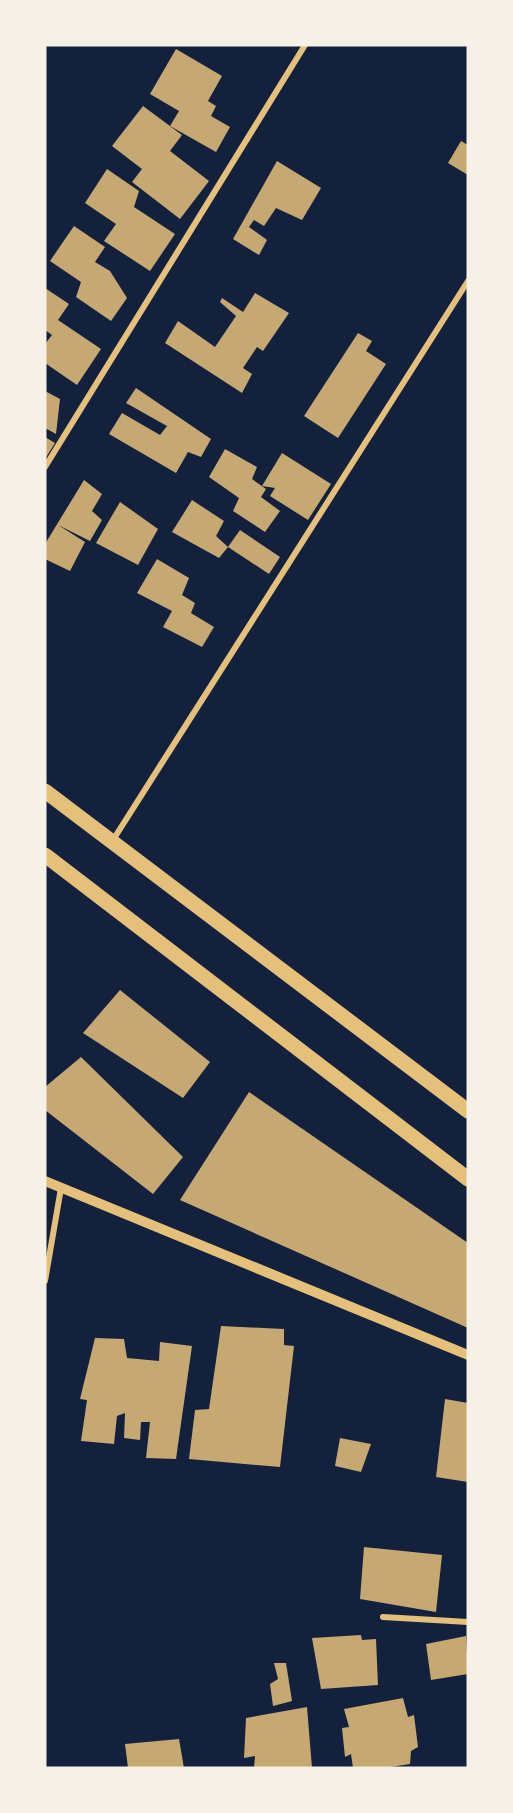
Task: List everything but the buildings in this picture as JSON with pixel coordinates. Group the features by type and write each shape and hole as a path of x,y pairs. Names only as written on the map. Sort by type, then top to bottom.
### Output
{"main road":[{"path":"45,790 468,1111"},
{"path":"45,855 468,1179"}],"street":[{"path":"45,467 305,45"},
{"path":"113,840 468,281"},
{"path":"45,1181 468,1355"},
{"path":"45,1281 61,1188"},
{"path":"383,1617 468,1622"}]}
